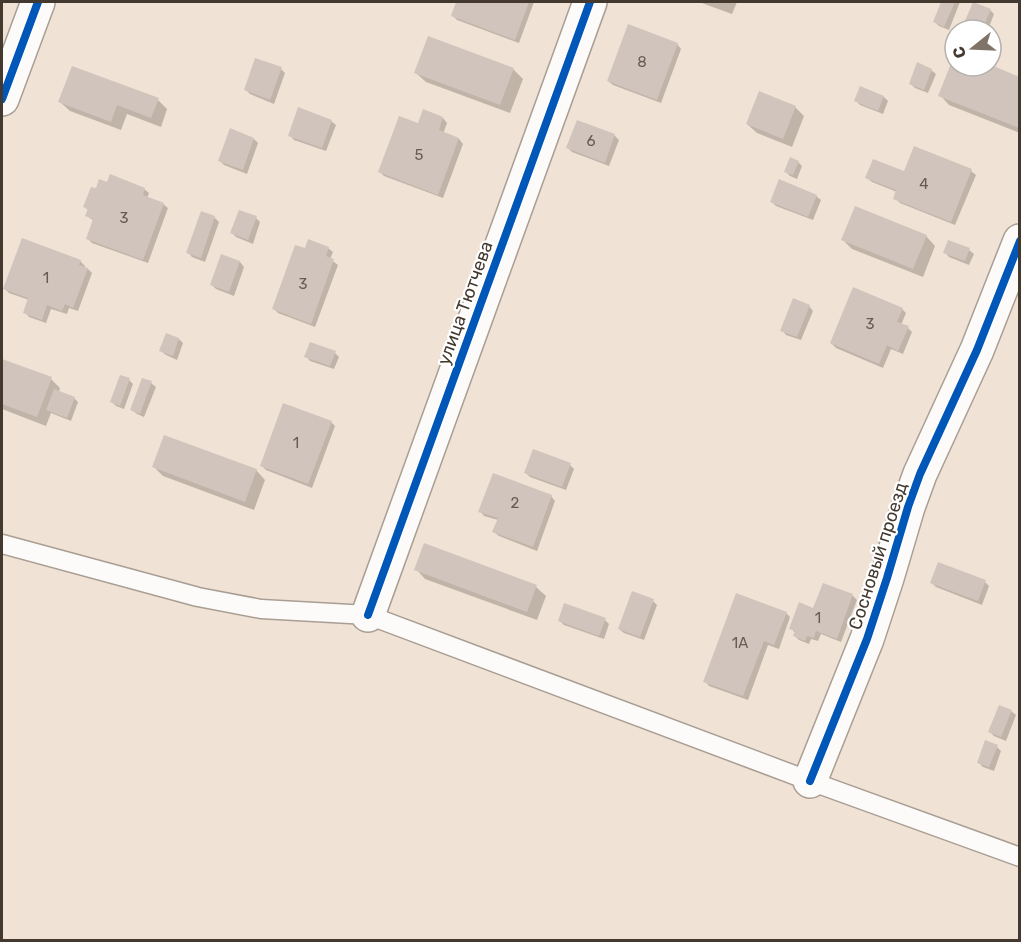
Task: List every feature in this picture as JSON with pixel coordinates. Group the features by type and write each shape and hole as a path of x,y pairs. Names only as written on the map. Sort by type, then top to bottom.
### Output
{"street":[{"path":"2,99 38,2"},
{"name":"улица Тютчева","path":"368,615 590,2"},
{"name":"Сосновый проезд","path":"810,781 867,639 920,474 977,350 1020,242"}],"lane":[{"path":"2,544 198,597 261,609 368,615 810,781 1020,857"}],"building":[{"path":"456,2 529,2 515,40 451,16"},
{"path":"941,2 955,2 948,18 943,18 943,27 933,22"},
{"path":"973,2 991,9 987,18 966,18"},
{"path":"628,24 678,43 657,100 607,81"},
{"path":"428,36 514,68 500,105 414,73"},
{"path":"255,58 282,67 270,100 244,90"},
{"path":"917,62 932,69 924,90 909,84"},
{"path":"72,66 159,98 151,118 117,105 111,122 58,102"},
{"path":"1003,70 1020,77 1019,128 938,96 945,78 1003,78"},
{"path":"860,86 884,96 878,111 854,101"},
{"path":"759,91 796,106 783,139 746,124"},
{"path":"298,107 332,120 322,148 288,136"},
{"path":"423,109 443,117 439,130 459,138 438,195 378,172 399,116 418,123"},
{"path":"577,120 615,134 605,163 566,148"},
{"path":"230,128 254,138 243,170 218,161"},
{"path":"914,146 972,169 951,222 893,199 896,190 865,178 873,159 904,171"},
{"path":"790,157 799,161 793,175 784,172"},
{"path":"110,174 145,188 143,195 164,203 143,260 86,239 93,219 85,216 88,209 83,207 91,187 96,188 99,179 107,182"},
{"path":"779,179 817,195 808,217 770,202"},
{"path":"855,206 927,235 913,269 841,240"},
{"path":"239,210 257,216 248,240 230,233"},
{"path":"201,211 215,216 201,258 186,253"},
{"path":"22,238 81,260 79,265 88,268 73,308 65,304 62,311 47,305 42,320 23,313 28,298 3,289"},
{"path":"308,239 329,247 326,256 334,259 311,324 272,309 295,245 305,248"},
{"path":"948,240 970,248 965,261 943,253"},
{"path":"221,254 240,261 229,292 210,285"},
{"path":"853,287 903,308 897,322 909,326 898,351 887,345 879,364 830,343"},
{"path":"793,298 810,305 797,337 780,331"},
{"path":"166,333 179,338 173,356 159,351"},
{"path":"310,342 336,351 330,366 304,357"},
{"path":"2,359 52,377 37,417 2,404"},
{"path":"120,375 130,378 120,406 110,402"},
{"path":"142,378 152,381 140,414 130,410"},
{"path":"54,389 75,397 67,418 46,410"},
{"path":"283,403 332,421 308,484 260,466"},
{"path":"164,435 257,469 245,502 152,467"},
{"path":"533,449 571,463 562,487 524,473"},
{"path":"493,473 552,495 533,547 492,532 498,518 478,512"},
{"path":"424,543 537,585 527,612 414,570"},
{"path":"938,562 986,580 978,601 930,583"},
{"path":"823,583 853,594 837,639 816,631 814,638 807,636 805,641 793,636 795,631 789,629 799,602 813,608"},
{"path":"632,591 654,599 640,637 618,629"},
{"path":"736,593 787,612 774,645 764,641 743,696 703,682"},
{"path":"564,603 606,618 599,636 558,621"},
{"path":"999,705 1012,710 1001,737 988,732"},
{"path":"985,740 998,745 989,767 977,763"}],"cycle path":[{"path":"2,99 38,2"},
{"path":"368,615 590,2"},
{"path":"810,781 867,639 920,474 977,350 1020,241"}]}
